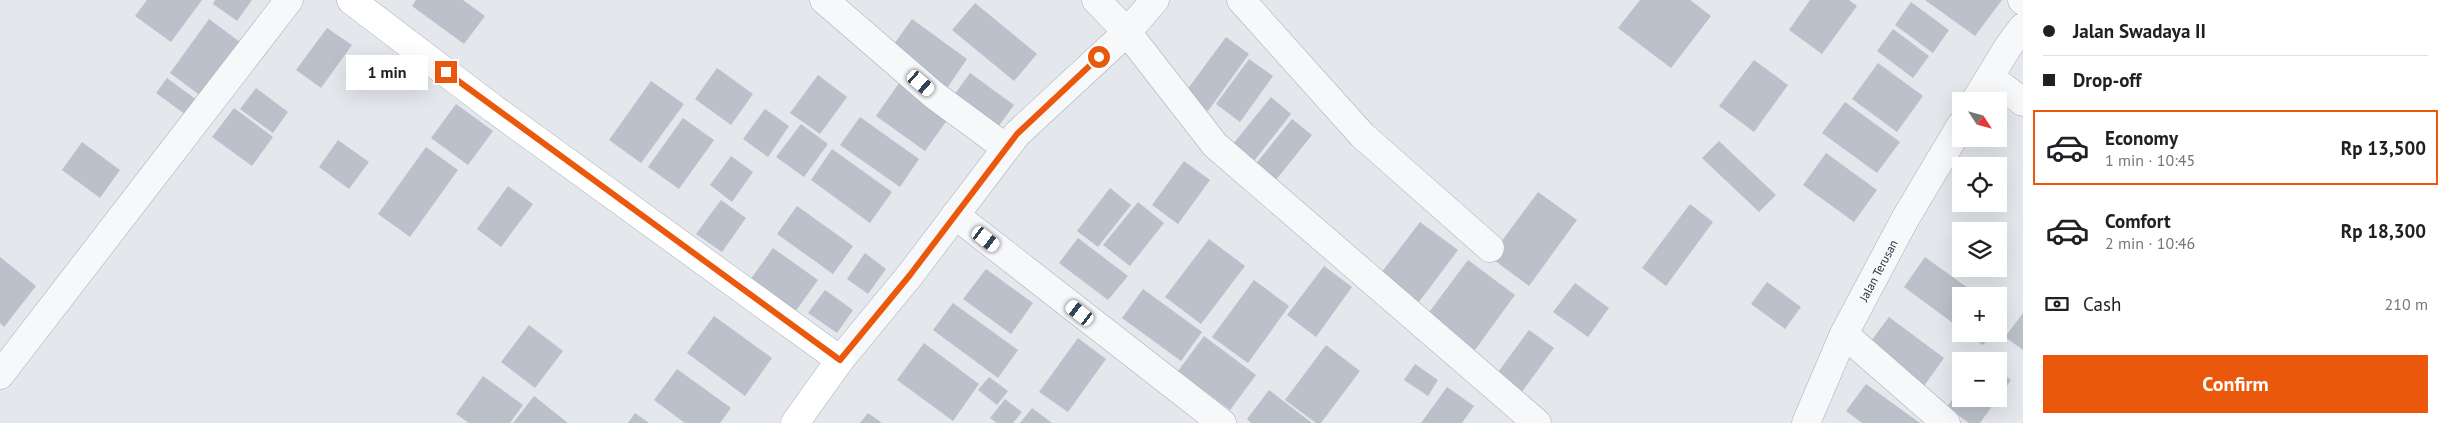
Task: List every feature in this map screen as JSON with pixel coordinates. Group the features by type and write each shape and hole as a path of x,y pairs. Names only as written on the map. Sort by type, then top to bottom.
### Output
{"street":[{"path":"0,375 289,0"},
{"path":"351,0 494,109 840,360"},
{"path":"824,0 934,95 1006,148"},
{"path":"1096,0 1127,32 1215,145 1537,423"},
{"path":"795,423 840,360 1017,134 1127,32 1155,0"},
{"path":"1241,0 1362,135 1490,248"},
{"path":"1981,92 2023,27"},
{"path":"1990,77 2023,102"},
{"name":"Jalan Terusan","path":"1806,423 1844,334 1904,219 1952,140"},
{"path":"955,215 1222,423"},
{"path":"1844,334 1946,423"}],"building":[{"path":"147,0 202,0 171,42 135,16"},
{"path":"215,0 252,0 237,21 213,4"},
{"path":"416,0 463,0 485,16 464,44 412,6"},
{"path":"1640,0 1690,0 1711,16 1671,68 1618,28"},
{"path":"1810,0 1849,0 1857,6 1822,54 1789,30"},
{"path":"1925,0 2002,0 1975,36"},
{"path":"1911,2 1949,30 1933,53 1895,25"},
{"path":"975,3 1037,54 1014,81 952,30"},
{"path":"209,19 244,45 205,99 170,73"},
{"path":"912,19 967,59 945,91 889,51"},
{"path":"327,28 352,45 321,88 296,70"},
{"path":"1893,29 1929,56 1913,78 1877,51"},
{"path":"1226,37 1249,54 1208,111 1184,94"},
{"path":"1249,59 1273,76 1240,122 1216,104"},
{"path":"1754,60 1788,85 1754,132 1719,106"},
{"path":"1878,63 1923,96 1897,132 1852,99"},
{"path":"717,68 753,94 731,125 695,99"},
{"path":"970,73 1014,105 993,134 949,102"},
{"path":"818,75 847,97 820,134 790,113"},
{"path":"167,78 201,103 190,118 156,93"},
{"path":"651,81 684,104 641,163 609,140"},
{"path":"899,83 948,119 925,151 876,116"},
{"path":"256,88 288,112 273,133 240,109"},
{"path":"1271,97 1291,114 1250,166 1229,149"},
{"path":"1845,102 1900,142 1877,173 1822,133"},
{"path":"456,104 493,131 468,165 431,138"},
{"path":"234,108 273,137 252,166 212,137"},
{"path":"765,109 789,126 768,157 743,139"},
{"path":"860,117 919,159 900,187 840,145"},
{"path":"683,118 714,140 679,189 648,167"},
{"path":"1292,119 1312,135 1275,181 1255,165"},
{"path":"801,124 828,144 804,177 776,157"},
{"path":"338,140 369,162 349,189 319,167"},
{"path":"1719,141 1776,195 1759,212 1702,158"},
{"path":"82,142 120,170 100,198 62,170"},
{"path":"426,147 458,170 410,237 378,214"},
{"path":"832,149 892,192 870,223 811,180"},
{"path":"1826,153 1877,190 1854,222 1803,185"},
{"path":"731,156 753,172 732,202 710,185"},
{"path":"1184,161 1210,180 1178,224 1152,205"},
{"path":"508,186 533,204 501,247 477,229"},
{"path":"1110,188 1131,205 1098,247 1077,231"},
{"path":"1538,192 1577,220 1529,286 1490,257"},
{"path":"721,200 746,218 722,252 696,234"},
{"path":"1138,202 1164,223 1130,266 1103,245"},
{"path":"1690,204 1713,222 1666,286 1642,268"},
{"path":"797,206 853,246 833,274 777,234"},
{"path":"1420,222 1458,250 1416,306 1378,277"},
{"path":"1078,238 1128,276 1108,300 1059,263"},
{"path":"1209,239 1245,266 1201,324 1165,297"},
{"path":"773,248 818,280 795,312 750,280"},
{"path":"865,253 886,269 868,294 847,279"},
{"path":"0,257 36,286 4,327 0,323"},
{"path":"1925,257 1967,287 1952,287 1952,322 1904,287"},
{"path":"1468,260 1515,295 1475,350 1427,315"},
{"path":"1324,266 1352,287 1316,337 1287,315"},
{"path":"986,269 1033,303 1011,334 963,299"},
{"path":"1254,280 1289,306 1248,363 1212,337"},
{"path":"1767,282 1801,307 1785,329 1751,304"},
{"path":"1575,283 1609,308 1588,337 1553,312"},
{"path":"1143,289 1202,332 1181,361 1122,318"},
{"path":"825,290 853,310 837,333 808,313"},
{"path":"953,303 1018,350 998,378 933,330"},
{"path":"2023,313 2023,350 2007,338 2007,334"},
{"path":"714,316 772,358 745,396 687,353"},
{"path":"1889,317 1944,358 1924,386 1868,345"},
{"path":"529,325 563,351 535,388 501,362"},
{"path":"1529,330 1554,348 1521,393 1496,375"},
{"path":"1204,336 1256,375 1230,410 1178,371"},
{"path":"1078,338 1106,359 1068,412 1039,392"},
{"path":"924,343 979,384 953,421 897,380"},
{"path":"1326,345 1360,371 1321,423 1316,423 1285,400"},
{"path":"1415,364 1438,380 1428,396 1404,380"},
{"path":"677,369 731,408 720,423 685,423 654,400"},
{"path":"483,376 523,405 510,423 469,423 456,414"},
{"path":"989,377 1008,391 997,405 978,390"},
{"path":"2007,377 2011,380 2007,386"},
{"path":"1866,384 1920,423 1862,423 1846,411"},
{"path":"1447,387 1474,406 1462,423 1421,423"},
{"path":"1269,390 1312,423 1251,423 1247,419"},
{"path":"534,396 568,423 513,423"},
{"path":"1005,399 1022,412 1013,423 997,423 990,418"},
{"path":"1952,400 1952,407 1991,407 1980,423 1969,423 1947,407"},
{"path":"1032,408 1052,423 1020,423"},
{"path":"635,413 649,423 628,423"},
{"path":"868,413 882,423 860,423"}],"route":[{"path":"446,72 494,109 840,360 910,275 1017,134 1099,57"}]}
